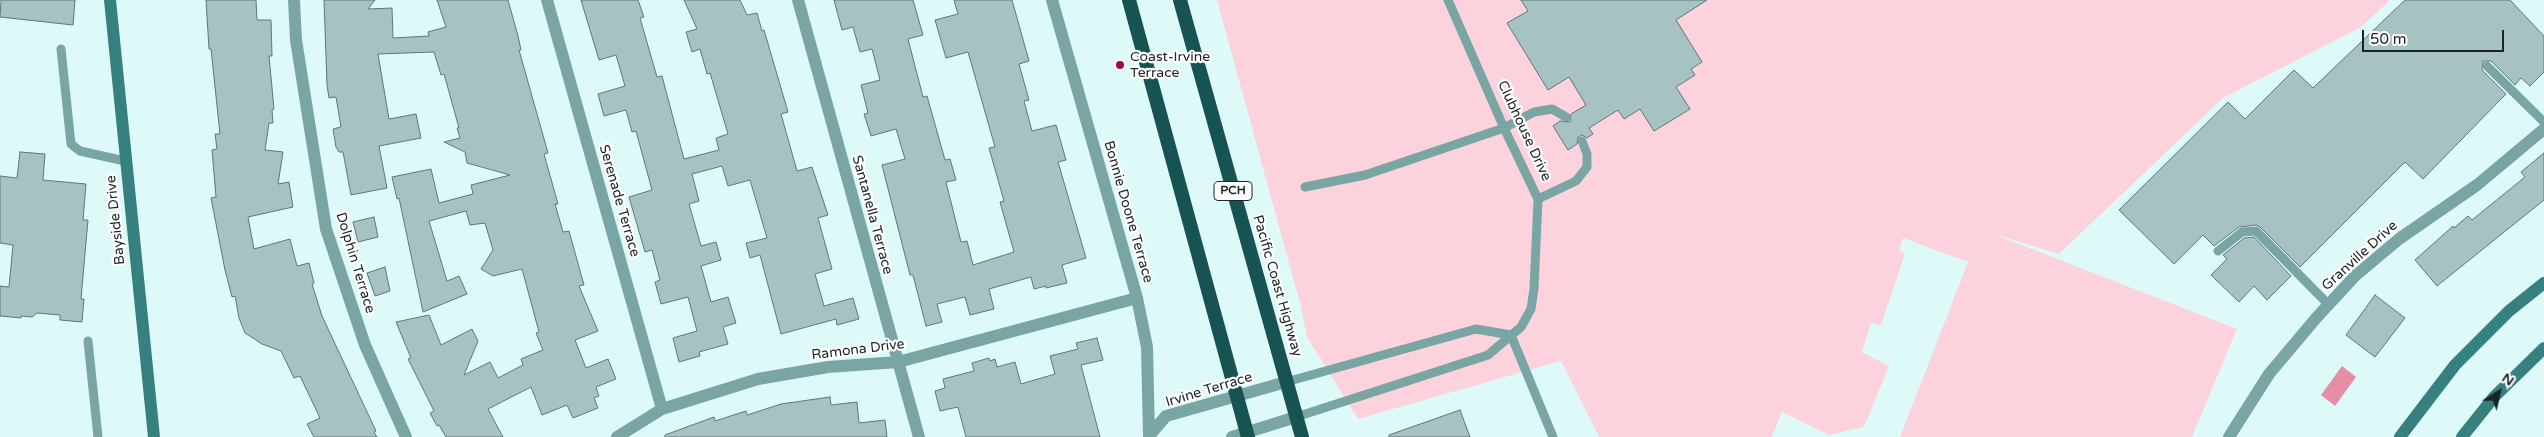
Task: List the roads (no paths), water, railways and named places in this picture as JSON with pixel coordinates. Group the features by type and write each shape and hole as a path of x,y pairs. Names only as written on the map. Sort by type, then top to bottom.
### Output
{"highway":[{"path":"1129,0 1199,252 1236,397 1248,435"},
{"name":"Pacific Coast Highway","path":"1180,0 1302,437"}],"main road":[{"name":"Bayside Drive","path":"110,0 154,437"},
{"path":"2400,437 2455,365 2510,311 2544,283"},
{"path":"2462,437 2494,397 2544,348"}],"street":[{"name":"Dolphin Terrace","path":"294,0 296,40 326,229 365,345 406,437"},
{"name":"Serenade Terrace","path":"547,0 662,409"},
{"name":"Santanella Terrace","path":"798,0 919,437"},
{"name":"Bonnie Doone Terrace","path":"1052,0 1137,298 1147,348 1150,437"},
{"name":"Granville Drive","path":"2229,437 2269,374 2328,304 2355,276 2399,239 2477,185 2544,129"},
{"name":"Ramona Drive","path":"616,437 662,409 758,379 828,367 898,362 1137,298"},
{"name":"Irvine Terrace","path":"1150,437 1166,416 1286,382"},
{"name":"Clubhouse Drive","path":"1248,435 1296,417"},
{"path":"1232,437 1248,435"}],"lane":[{"name":"Clubhouse Drive","path":"1296,417 1488,354 1521,328 1530,309 1534,289 1538,199 1504,128 1448,0"},
{"path":"61,49 71,144 80,151 126,161"},
{"path":"2487,66 2544,122"},
{"path":"1304,187 1365,175 1504,128 1534,112 1552,108 1566,117"},
{"path":"1538,199 1576,181 1587,167 1588,154 1582,141"},
{"path":"2218,251 2242,232 2256,231 2328,304"},
{"path":"1286,382 1476,329 1511,335 1553,437"},
{"path":"88,341 98,437"}],"place":[{"name":"Coast-Irvine Terrace","path":"1120,65"}]}
